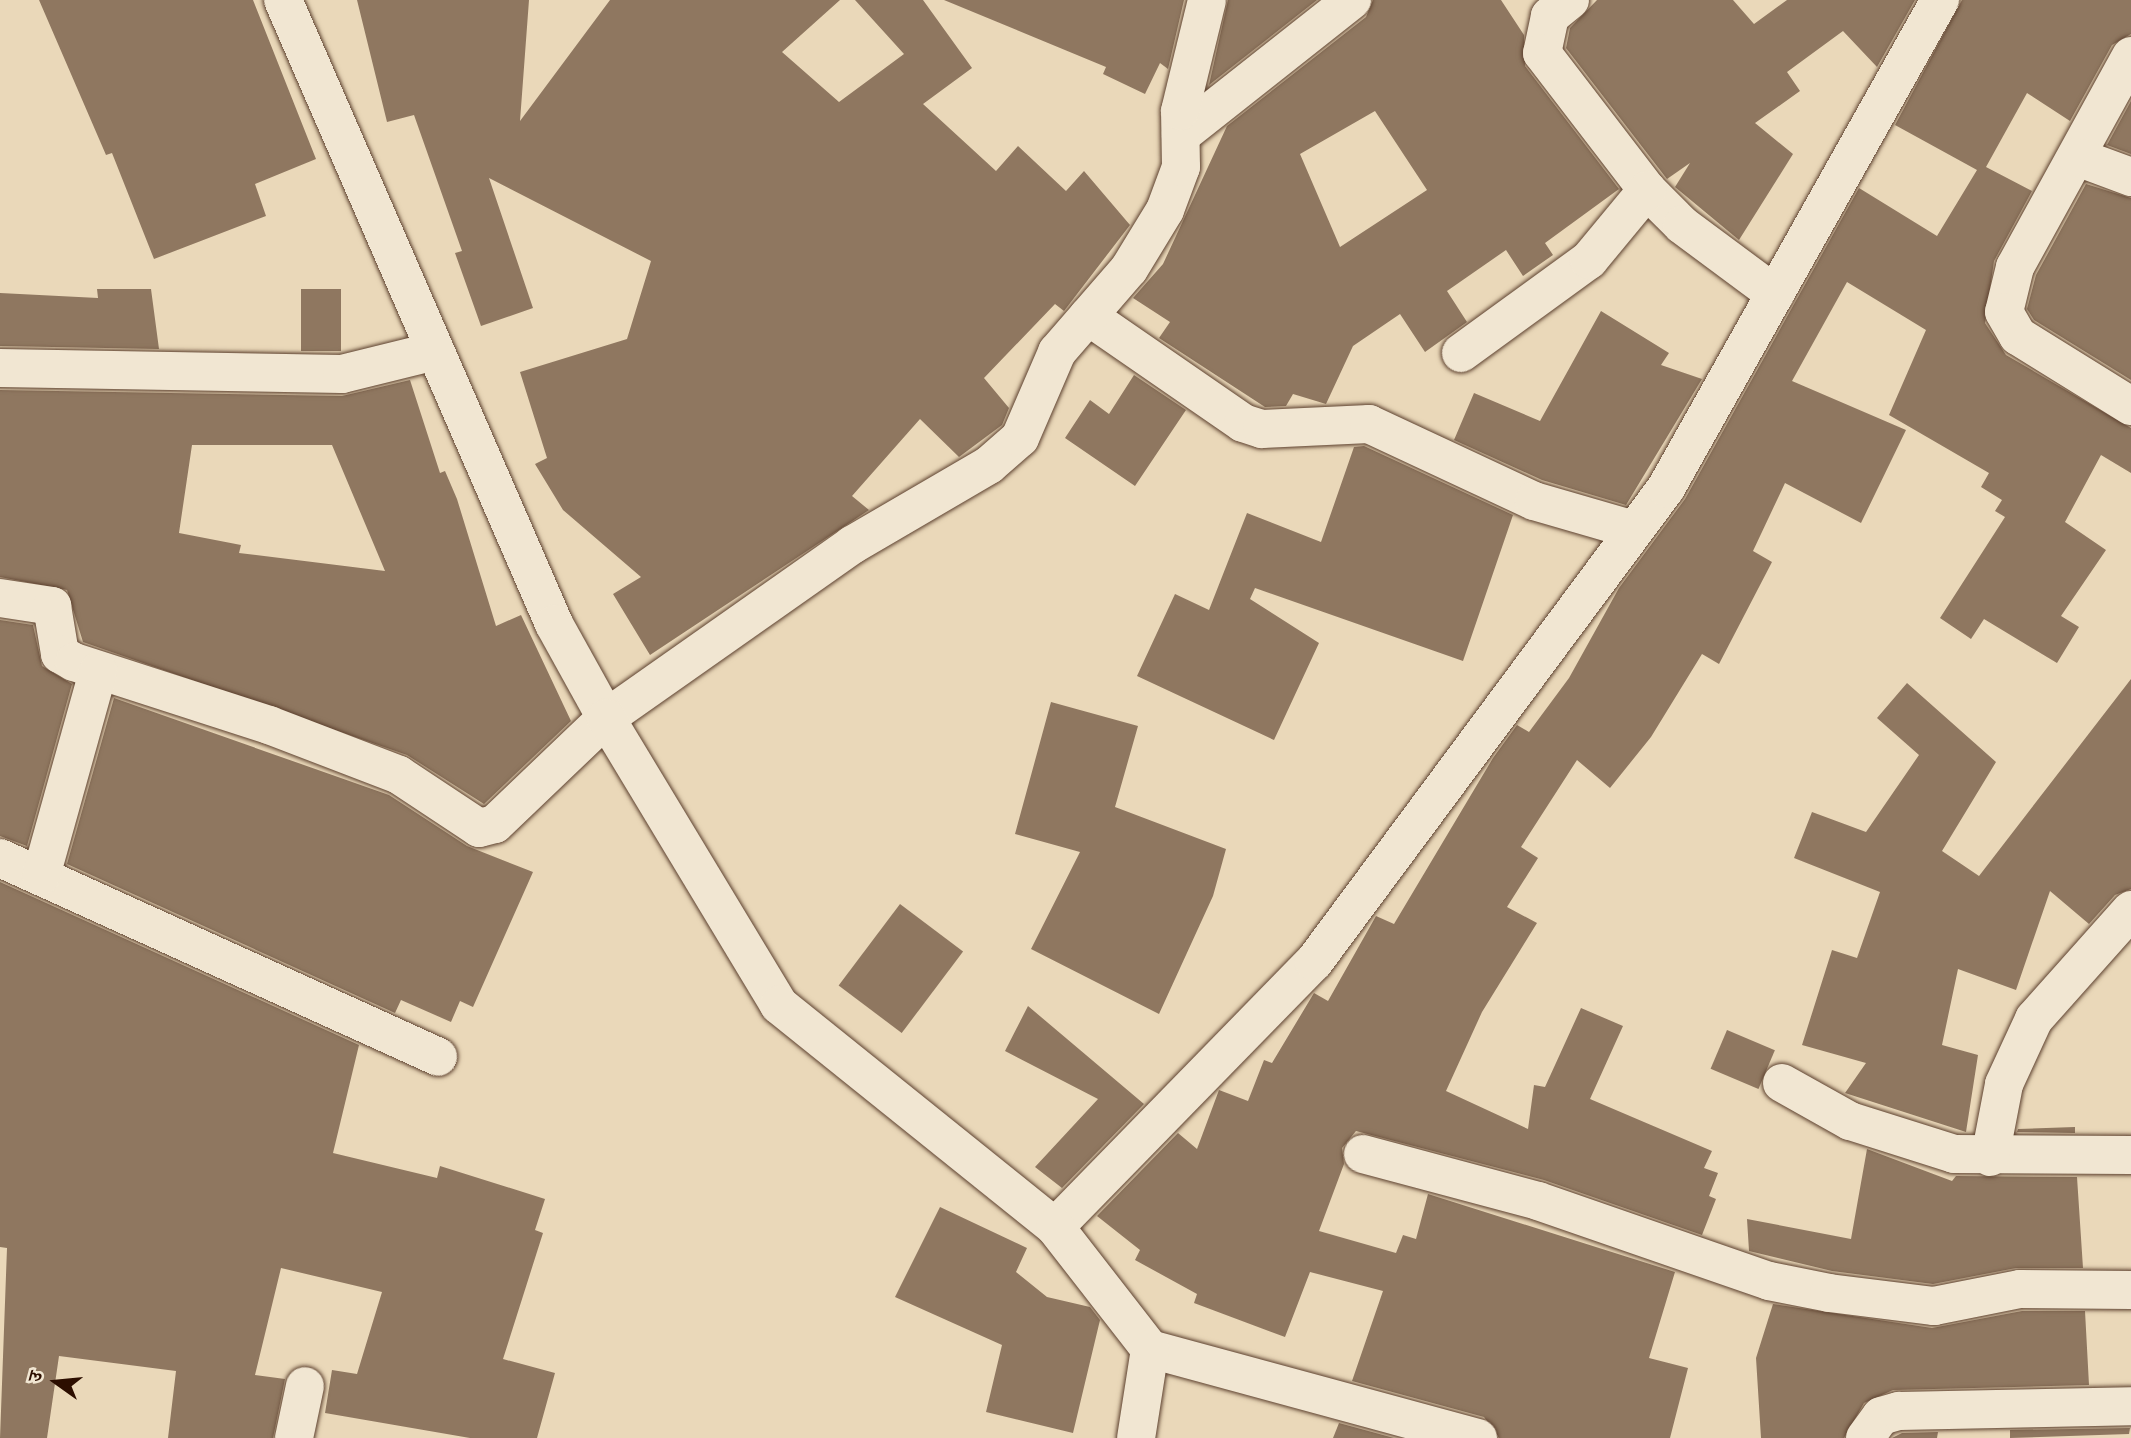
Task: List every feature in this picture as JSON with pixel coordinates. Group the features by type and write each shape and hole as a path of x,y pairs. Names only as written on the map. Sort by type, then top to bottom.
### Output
{"street":[{"path":"283,0 554,624 606,718 779,1005 1055,1227 1150,1349 1478,1438"},
{"path":"0,598 52,606 60,654 98,673 269,725 398,775 479,828 495,824 606,718 852,545 989,465 1020,438 1057,352 1129,269 1165,210 1181,167 1181,135 1207,0"},
{"path":"1181,135 1352,0"},
{"path":"1570,0 1550,16 1542,52 1647,190 1682,225 1775,294"},
{"path":"1055,1227 1314,962 1666,488 1940,0"},
{"path":"2131,56 2015,267 2004,312 2018,335 2131,406"},
{"path":"2077,157 2131,177"},
{"path":"1461,353 1589,260 1647,190"},
{"path":"1088,316 1243,423 1262,429 1369,424 1534,501 1634,530"},
{"path":"0,368 342,374 435,351"},
{"path":"41,876 98,673"},
{"path":"0,858 438,1057"},
{"path":"1990,1157 2004,1084 2034,1019 2131,910"},
{"path":"1782,1083 1905,1143 1990,1157 2131,1155"},
{"path":"1363,1154 1538,1201 1769,1281 1829,1293 1934,1306 2020,1289 2131,1290"},
{"path":"1136,1438 1150,1349"},
{"path":"295,1438 305,1385"},
{"path":"1865,1438 1881,1416 1899,1411 2131,1406"}],"building":[{"path":"39,0 253,0 316,159 255,184 266,216 154,259 112,153 106,155"},
{"path":"357,0 529,0 520,121 610,0 840,0 782,52 839,102 904,54 855,0 923,0 972,68 923,104 996,171 1018,146 1066,191 1084,171 1130,225 1064,311 1055,304 984,378 1009,408 1002,425 959,457 920,419 852,496 869,510 650,655 613,594 641,577 563,510 535,464 547,458 520,372 627,339 651,261 489,178 533,308 481,326 455,253 462,251 414,115 387,122"},
{"path":"944,0 1184,0 1168,69 1160,63 1145,94 1103,74 1106,67"},
{"path":"1228,0 1317,0 1209,85"},
{"path":"1373,0 1501,0 1524,35 1525,66 1619,189 1545,243 1553,255 1523,276 1506,250 1447,291 1467,322 1425,352 1400,314 1353,346 1326,404 1293,394 1286,406 1265,407 1159,338 1170,322 1133,298 1163,264 1227,126 1366,17","holes":["1375,111 1427,190 1340,247 1300,154"]},
{"path":"1597,0 1733,0 1754,24 1787,0 1915,0 1877,67 1843,31 1787,72 1800,91 1755,123 1793,154 1739,240 1675,187 1690,163 1667,179 1566,48 1570,28"},
{"path":"1962,0 2131,0 2131,34 2112,45 2070,121 2027,93 1986,167 2032,191 1994,261 1985,323 2006,355 2131,428 2131,473 2101,455 2065,522 2106,550 2061,616 2079,627 2057,663 1984,619 1971,639 1940,618 2005,517 1995,511 2002,500 1981,487 1989,473 1889,415 1926,330 1847,282 1792,381 1906,430 1861,523 1785,483 1753,551 1772,562 1719,664 1702,654 1651,737 1610,788 1577,760 1521,847 1538,858 1507,907 1537,923 1482,1012 1446,1091 1528,1129 1534,1085 1545,1087 1581,1008 1623,1026 1590,1099 1712,1151 1704,1168 1718,1173 1709,1196 1716,1199 1702,1235 1544,1180 1356,1131 1342,1148 1344,1164 1319,1231 1396,1253 1403,1235 1416,1239 1428,1194 1675,1272 1649,1358 1688,1368 1670,1438 1499,1438 1484,1417 1352,1381 1383,1291 1310,1272 1285,1337 1194,1303 1197,1294 1135,1260 1140,1250 1097,1216 1178,1133 1197,1149 1219,1090 1248,1101 1264,1060 1272,1063 1314,993 1328,1001 1376,916 1394,924 1493,758 1517,725 1529,732 1569,678 1619,588 1685,499 1859,188 1937,236 1977,170 1895,125"},
{"path":"2131,101 2131,154 2107,145"},
{"path":"2086,184 2131,198 2131,380 2034,320 2027,309 2036,275"},
{"path":"97,289 151,289 159,349 0,346 0,293 98,298"},
{"path":"301,289 341,289 341,351 301,351"},
{"path":"1601,311 1669,353 1661,365 1702,379 1626,505 1542,480 1454,440 1474,393 1540,421"},
{"path":"1134,375 1186,410 1135,486 1065,438 1090,400 1109,414"},
{"path":"410,380 440,473 445,471 457,499 496,626 521,615 571,721 484,804 407,755 83,642 67,590 0,577 0,390 342,396","holes":["192,445 332,445 385,571 239,553 241,545 179,533"]},
{"path":"1364,446 1513,515 1463,661 1255,588 1250,599 1319,643 1274,740 1137,676 1175,594 1209,610 1247,513 1321,542 1354,447"},
{"path":"0,620 33,625 42,666 72,684 27,846 0,836"},
{"path":"2131,679 2131,889 2115,895 2089,924 2050,891 2016,990 1958,969 1942,1045 1978,1055 1966,1132 1845,1093 1866,1063 1802,1045 1832,950 1857,958 1880,892 1794,858 1812,812 1866,832 1919,755 1877,718 1907,683 1996,762 1942,851 1979,876"},
{"path":"114,698 389,795 467,846 533,872 473,1007 460,1001 451,1022 401,1000 395,1013 67,864"},
{"path":"1051,702 1138,726 1115,807 1226,849 1213,896 1159,1014 1031,949 1080,852 1015,834"},
{"path":"0,882 359,1045 333,1153 437,1178 440,1166 545,1199 535,1230 543,1233 503,1359 555,1373 537,1438 470,1438 325,1413 332,1370 357,1374 382,1292 281,1268 255,1375 285,1379 273,1438 168,1438 176,1371 59,1356 47,1438 0,1438 7,1248 0,1247"},
{"path":"900,904 963,952 902,1033 839,985"},
{"path":"1028,1006 1144,1104 1062,1188 1035,1167 1098,1099 1005,1051"},
{"path":"1727,1030 1775,1050 1758,1089 1711,1069"},
{"path":"2075,1127 2075,1133 2017,1132 2018,1129"},
{"path":"1867,1149 1952,1181 1956,1176 2077,1177 2083,1268 2016,1268 1933,1284 1832,1271 1749,1251 1747,1219 1851,1239"},
{"path":"940,1207 1027,1248 1016,1272 1047,1297 1090,1307 1100,1320 1073,1433 986,1412 1002,1345 895,1297"},
{"path":"1773,1304 1932,1328 2022,1311 2085,1311 2089,1385 1893,1390 1864,1403 1844,1438 1761,1438 1756,1358"},
{"path":"1339,1423 1394,1438 1333,1438"},
{"path":"2130,1428 2129,1434 2010,1438 2010,1430"},
{"path":"1938,1432 1937,1438 1892,1438 1902,1433"}]}
